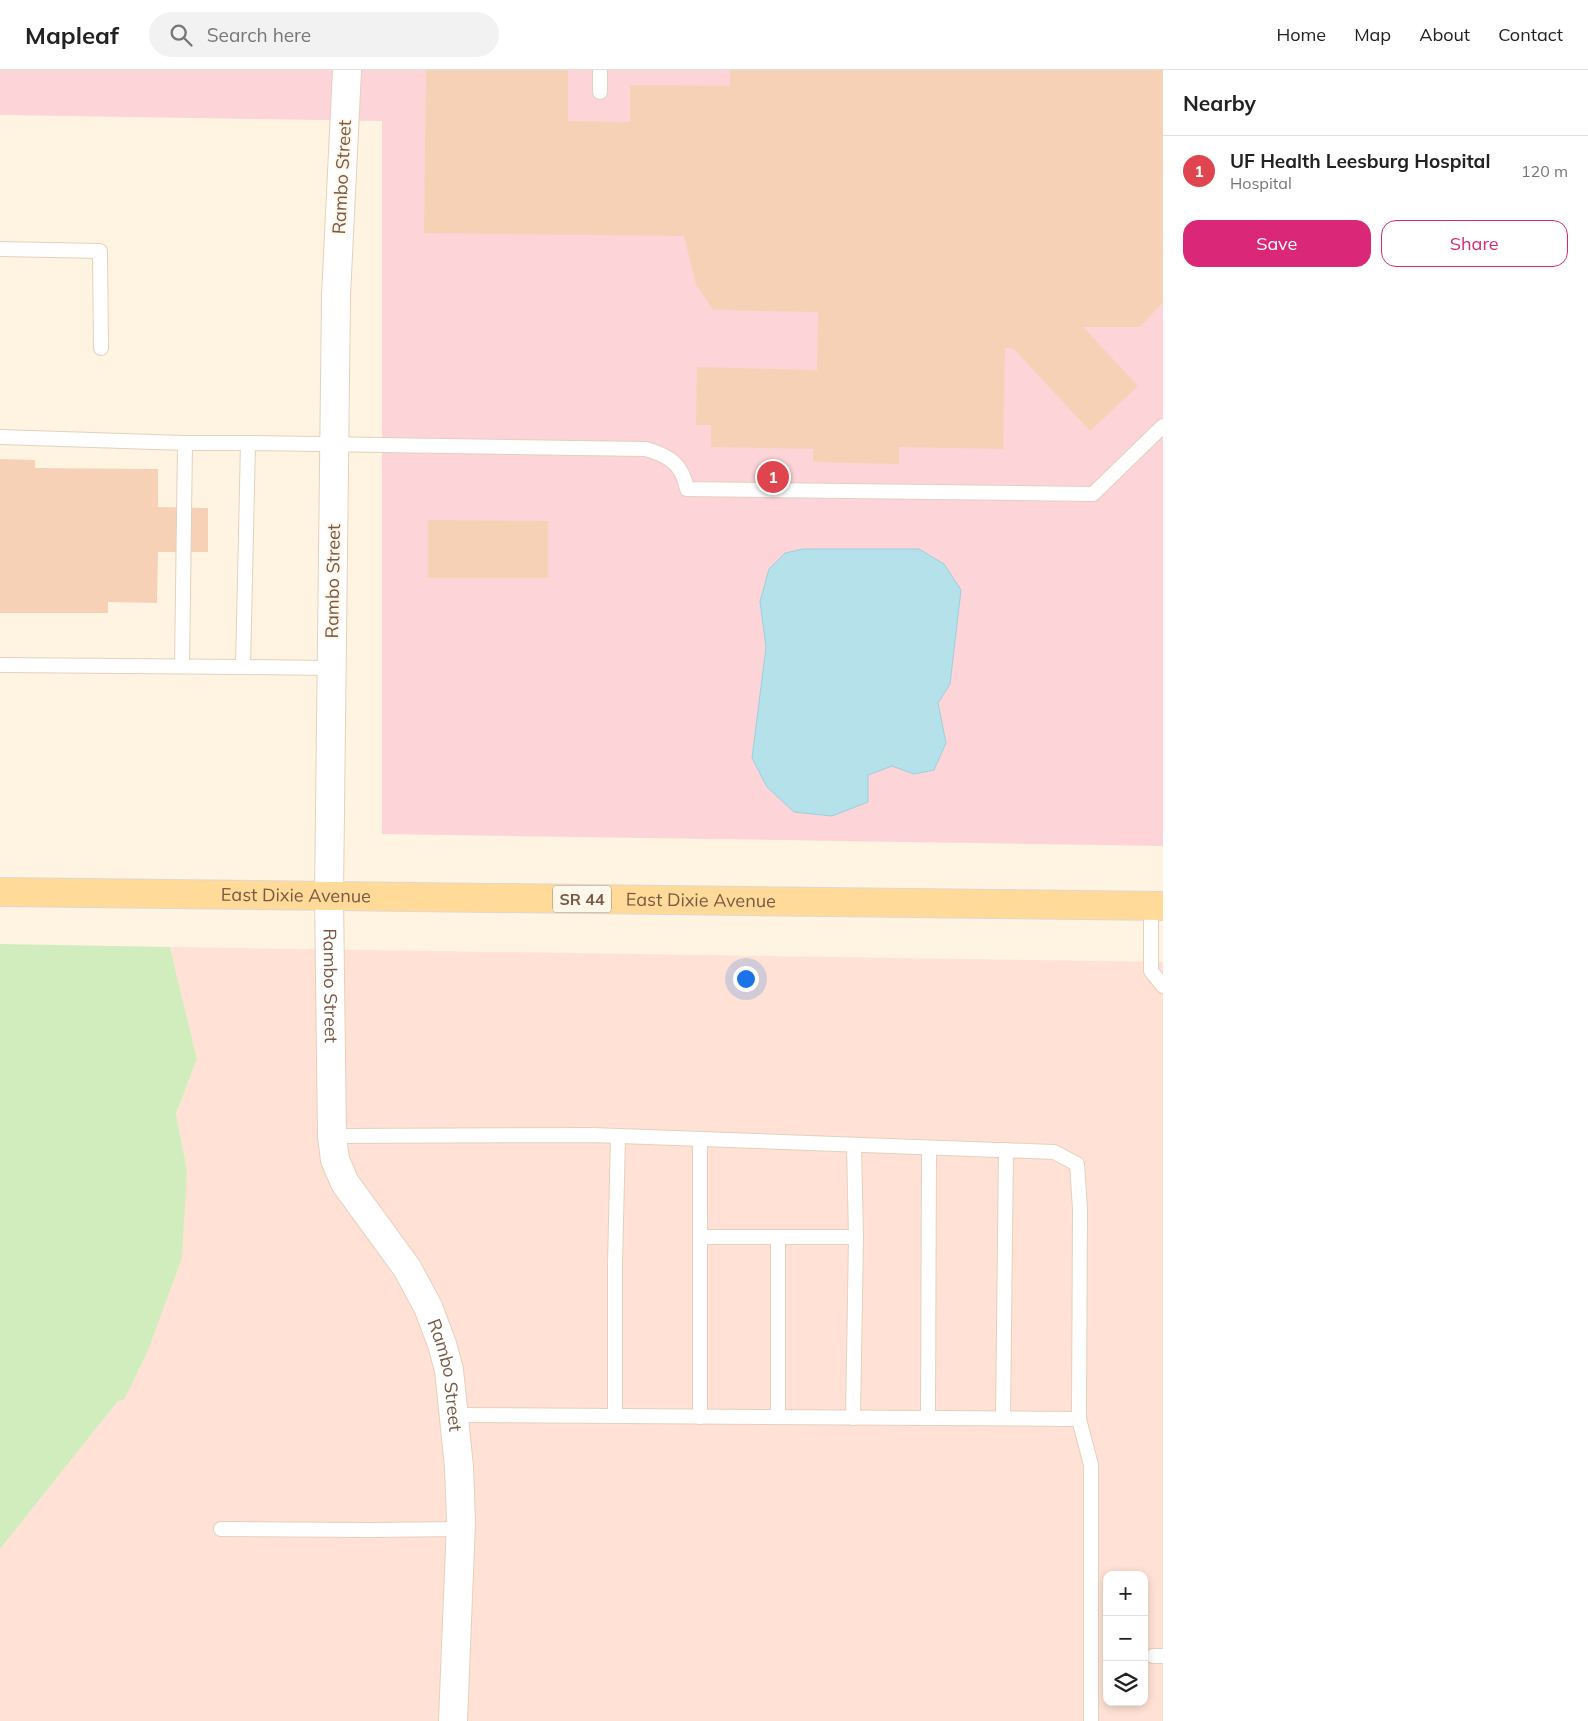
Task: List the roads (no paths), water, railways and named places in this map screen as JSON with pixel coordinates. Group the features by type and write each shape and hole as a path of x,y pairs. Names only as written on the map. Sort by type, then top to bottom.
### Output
{"main road":[{"name":"East Dixie Avenue","path":"0,892 1157,906"}],"street":[{"name":"Rambo Street","path":"347,70 336,296 329,896 332,1136 335,1160 344,1182 407,1268 428,1307 442,1344 449,1370 459,1467 461,1529 453,1721"}],"lane":[{"path":"600,70 600,92"},
{"path":"0,249 100,251 101,348"},
{"path":"0,437 646,450 670,459 678,466 684,475 687,489 1093,494 1163,426"},
{"path":"182,666 185,442"},
{"path":"244,667 248,442"},
{"path":"0,665 332,668"},
{"path":"1157,906 1151,971 1163,986"},
{"path":"332,1136 618,1136 1006,1150 1054,1152 1078,1164 1080,1209 1079,1419 1091,1465 1090,1721"},
{"path":"615,1416 615,1274 618,1136"},
{"path":"700,1139 700,1417"},
{"path":"854,1145 856,1237 854,1418"},
{"path":"928,1148 928,1418"},
{"path":"1003,1418 1006,1150"},
{"path":"700,1237 856,1237"},
{"path":"778,1237 778,1417"},
{"path":"454,1415 1079,1419"},
{"path":"221,1529 461,1529"}],"water":[{"path":"803,549 919,549 944,564 961,590 950,684 938,703 946,743 934,770 914,774 892,766 868,775 868,802 832,816 794,812 767,787 752,758 766,647 760,602 769,569 785,553"}],"place":[{"name":"UF Health Leesburg Hospital","path":"773,477"}]}
